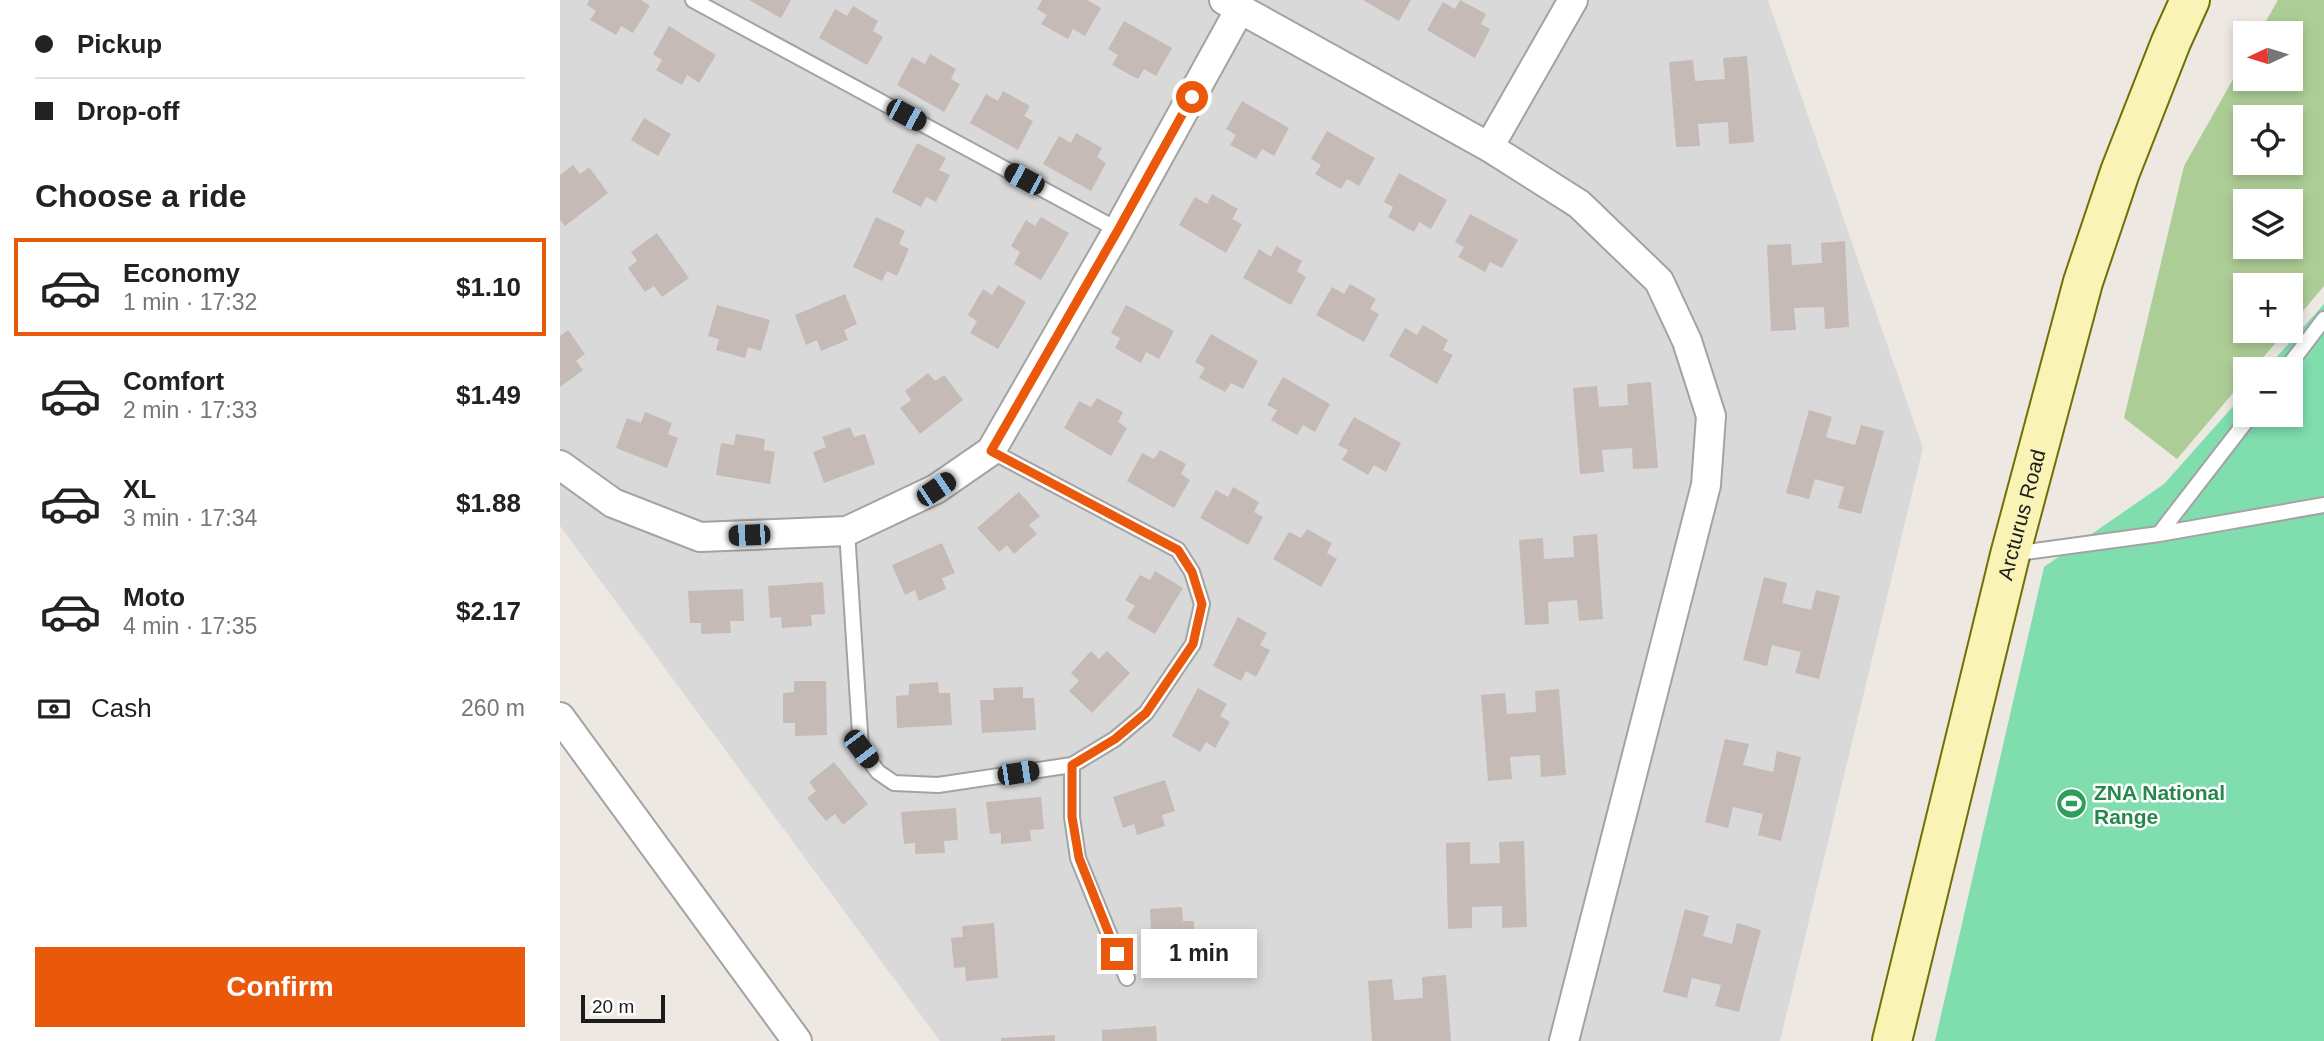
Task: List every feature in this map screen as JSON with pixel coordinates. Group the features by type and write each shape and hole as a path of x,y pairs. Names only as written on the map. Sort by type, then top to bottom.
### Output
{"main road":[{"name":"Arcturus Road","path":"1892,1041 2010,555 2082,282 2120,172 2190,0"}],"street":[{"path":"1489,147 1573,0"},
{"path":"560,465 613,503 700,537 847,531 936,489 991,451 1118,230 1232,4 1489,147 1580,204 1659,281 1687,341 1711,416 1706,485 1564,1041"},
{"path":"560,717 797,1041"}],"lane":[{"path":"693,0 1118,230"},
{"path":"2295,357 2324,319"},
{"path":"2159,534 2242,427"},
{"path":"847,531 861,749 878,772 894,783 938,785 1072,765 1115,739 1146,713 1193,644 1202,604 1192,572 1178,550 991,451"},
{"path":"2010,555 2159,534 2324,505"},
{"path":"1072,765 1072,817 1079,858 1127,978"}],"shaded area":[{"path":"560,0 1768,0 1923,448 1780,1041 940,1041 560,526"}],"green space":[{"path":"2278,0 2324,0 2324,286 2303,311 2303,273 2233,273 2233,343 2276,343 2263,357 2233,357 2233,393 2177,459 2124,418 2184,166 2233,79 2233,91 2303,91 2303,21 2266,21"},
{"path":"2324,304 2324,1041 1935,1041 2044,567 2164,484 2233,406 2233,427 2303,427 2303,357 2277,357 2289,343 2303,343 2303,328"}],"building":[{"path":"589,0 641,0 650,6 633,33 621,26 616,35 590,20 596,11 587,5"},
{"path":"749,0 791,0 781,18"},
{"path":"1042,0 1087,0 1101,8 1085,36 1073,29 1068,39 1041,24 1047,15 1037,9"},
{"path":"1363,0 1411,0 1399,21"},
{"path":"1460,0 1486,14 1481,24 1490,29 1475,58 1427,30 1443,2 1455,9"},
{"path":"853,6 878,21 873,31 883,37 867,65 819,38 835,9 847,16"},
{"path":"1124,21 1172,48 1156,76 1144,69 1138,79 1112,65 1118,55 1108,49"},
{"path":"669,26 716,55 699,83 687,75 682,85 656,70 662,60 653,54"},
{"path":"930,54 956,69 951,79 960,84 944,112 897,85 912,57 925,64"},
{"path":"1747,56 1754,142 1729,144 1728,122 1698,124 1700,146 1676,147 1669,62 1693,60 1695,81 1725,79 1723,58"},
{"path":"1003,91 1030,106 1024,116 1033,121 1018,150 970,123 986,94 998,101"},
{"path":"1242,101 1289,128 1274,156 1262,149 1256,159 1230,145 1236,135 1226,129"},
{"path":"644,118 671,134 658,156 631,140"},
{"path":"1327,131 1375,158 1359,186 1347,179 1341,189 1315,174 1321,165 1311,159"},
{"path":"1076,133 1102,148 1097,157 1106,163 1091,191 1043,164 1059,136 1071,143"},
{"path":"917,143 946,158 939,170 950,175 936,202 926,197 921,207 892,192"},
{"path":"573,165 580,174 589,167 608,193 565,226 560,220 560,175"},
{"path":"1399,173 1447,200 1431,229 1419,222 1414,232 1388,217 1393,207 1384,202"},
{"path":"1212,194 1238,209 1232,219 1242,224 1226,253 1179,225 1195,197 1207,204"},
{"path":"1470,214 1518,240 1502,268 1490,262 1485,272 1458,257 1464,247 1455,242"},
{"path":"876,217 905,231 899,244 909,249 897,276 887,271 882,281 853,267"},
{"path":"1041,217 1069,233 1041,280 1014,264 1020,252 1011,246 1026,220 1035,226"},
{"path":"657,233 689,278 662,297 654,286 645,292 628,268 637,261 631,252"},
{"path":"1845,241 1849,327 1825,329 1824,307 1794,308 1796,330 1771,331 1767,245 1791,244 1792,265 1822,263 1821,243"},
{"path":"1276,246 1302,261 1297,271 1306,277 1291,305 1243,278 1259,249 1271,257"},
{"path":"1350,284 1376,299 1370,309 1379,314 1364,342 1316,315 1332,287 1344,294"},
{"path":"998,285 1026,302 998,349 970,333 977,321 968,315 983,289 992,295"},
{"path":"845,294 857,324 844,330 848,340 821,351 817,340 806,345 795,315"},
{"path":"717,305 770,320 761,351 748,347 745,358 716,350 719,339 708,336"},
{"path":"1126,305 1174,331 1159,359 1146,352 1141,363 1115,348 1120,338 1111,333"},
{"path":"1423,325 1448,340 1443,350 1453,355 1437,384 1389,356 1405,328 1417,335"},
{"path":"568,330 585,354 576,361 583,370 560,387 560,336"},
{"path":"1211,334 1258,361 1243,389 1231,383 1225,392 1199,378 1205,368 1195,362"},
{"path":"928,373 935,381 944,375 963,400 920,434 900,408 911,400 905,391"},
{"path":"1283,377 1330,404 1315,432 1303,425 1297,435 1271,420 1277,410 1267,405"},
{"path":"1651,382 1658,468 1633,469 1632,448 1602,450 1604,472 1580,474 1573,388 1597,386 1599,407 1628,405 1627,384"},
{"path":"1097,398 1123,412 1118,422 1127,428 1111,456 1064,428 1079,401 1091,407"},
{"path":"1809,410 1832,417 1826,437 1855,445 1861,425 1884,431 1861,514 1838,508 1844,487 1815,479 1809,499 1786,493"},
{"path":"645,412 672,423 668,434 678,438 667,468 616,448 627,418 641,423"},
{"path":"1354,417 1401,443 1386,472 1374,465 1368,475 1342,460 1348,450 1338,445"},
{"path":"850,427 854,437 865,434 875,464 824,483 813,452 826,447 822,437"},
{"path":"736,434 765,439 764,450 775,452 770,484 716,475 721,443 734,445"},
{"path":"1160,450 1186,464 1181,474 1190,480 1174,508 1127,481 1142,453 1154,459"},
{"path":"1233,487 1259,502 1254,512 1263,517 1248,545 1200,518 1216,490 1228,497"},
{"path":"1019,492 1040,516 1029,525 1037,534 1014,554 1007,545 999,552 977,528"},
{"path":"1307,529 1332,543 1327,553 1337,559 1321,587 1273,559 1289,532 1301,538"},
{"path":"1597,534 1603,619 1579,621 1577,600 1548,602 1549,624 1525,625 1519,540 1543,538 1544,559 1574,557 1573,536"},
{"path":"942,543 955,573 942,578 946,589 919,601 915,590 905,595 892,565"},
{"path":"1155,571 1183,588 1155,634 1127,618 1135,606 1125,600 1140,575 1150,580"},
{"path":"1764,577 1787,583 1782,603 1811,610 1816,590 1840,596 1819,679 1795,673 1801,652 1772,645 1767,666 1743,660"},
{"path":"823,582 825,614 811,615 812,626 782,628 781,617 770,618 768,586"},
{"path":"743,589 744,621 730,621 731,633 701,634 701,623 690,623 688,591"},
{"path":"1238,617 1267,633 1260,645 1270,650 1256,677 1246,671 1241,681 1213,666"},
{"path":"1091,651 1099,659 1107,651 1130,673 1092,713 1069,691 1079,681 1071,673"},
{"path":"794,681 826,681 827,735 795,736 795,723 783,723 783,693 794,692"},
{"path":"938,682 939,693 950,693 952,725 897,728 896,696 909,695 909,684"},
{"path":"1023,687 1023,698 1034,698 1036,730 982,733 980,700 994,700 993,688"},
{"path":"1198,688 1227,704 1220,716 1230,722 1215,748 1206,742 1200,752 1172,736"},
{"path":"1559,689 1566,775 1541,777 1540,755 1510,757 1512,779 1488,781 1481,695 1505,693 1507,714 1536,712 1535,691"},
{"path":"1725,739 1749,744 1743,765 1773,772 1777,751 1801,757 1781,841 1758,835 1763,814 1733,807 1728,828 1705,822"},
{"path":"834,762 868,804 843,825 835,814 826,821 807,798 816,791 809,782"},
{"path":"1165,780 1175,811 1162,815 1165,826 1137,835 1134,824 1123,828 1113,797"},
{"path":"1041,797 1044,829 1030,830 1031,841 1001,844 1001,833 990,834 986,802"},
{"path":"956,808 958,840 944,841 945,853 915,854 915,843 904,844 901,812"},
{"path":"1524,841 1527,927 1502,928 1502,906 1472,907 1472,928 1448,929 1446,843 1470,842 1470,864 1500,863 1499,842"},
{"path":"1182,907 1183,921 1194,921 1195,951 1184,951 1185,962 1152,964 1150,909"},
{"path":"1685,909 1709,916 1703,936 1732,944 1737,923 1761,930 1739,1012 1715,1006 1721,985 1692,978 1687,998 1663,992"},
{"path":"994,923 998,978 966,981 965,967 954,968 951,938 963,937 962,926"},
{"path":"1446,975 1451,1041 1372,1041 1368,981 1392,979 1394,1000 1423,998 1422,977"},
{"path":"1156,1026 1157,1041 1102,1041 1102,1030"},
{"path":"1055,1035 1055,1041 1001,1041 1001,1038"}],"place":[{"name":"ZNA National Range","path":"2071,804"}],"route":[{"path":"1117,954 1079,858 1072,817 1072,765 1115,739 1146,713 1193,644 1202,604 1192,572 1178,550 991,451 1192,97"}]}
